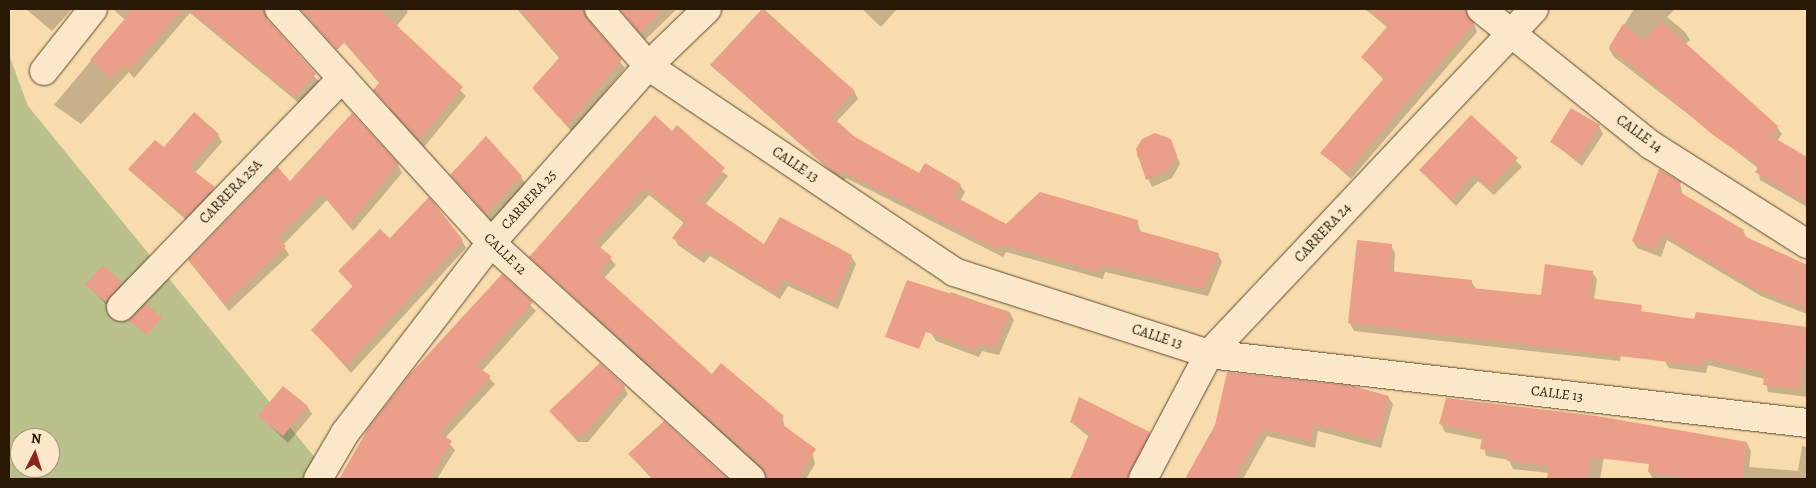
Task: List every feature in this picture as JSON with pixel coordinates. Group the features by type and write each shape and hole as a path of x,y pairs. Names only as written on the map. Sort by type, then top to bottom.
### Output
{"street":[{"path":"44,71 93,9"},
{"name":"CALLE 12","path":"279,9 491,242 751,479"},
{"name":"CALLE 13","path":"600,9 648,66 954,272 1209,354 1807,423"},
{"name":"CARRERA 25","path":"318,479 345,433 491,242 648,66 707,9"},
{"name":"CALLE 14","path":"1481,9 1508,35 1651,145 1807,244"},
{"name":"CARRERA 24","path":"1144,479 1209,354 1534,9"},
{"name":"CARRERA 25A","path":"121,307 342,78"}],"green space":[{"path":"9,55 28,106 321,465 313,479 9,479"}],"building":[{"path":"133,9 183,9 129,71 124,65 111,78 90,60"},
{"path":"188,9 264,9 267,19 316,74 295,97"},
{"path":"300,9 379,9 463,87 419,140 373,90 379,83 345,42 337,50"},
{"path":"520,9 584,9 587,19 622,59 567,126 532,88 560,57"},
{"path":"619,9 664,9 640,33"},
{"path":"762,9 855,91 831,116 855,137 919,173 925,163 961,184 954,196 1006,224 1040,192 1138,220 1136,230 1219,253 1204,289 1101,265 1099,272 1002,245 999,250 842,171 838,175 710,65"},
{"path":"1368,9 1466,9 1474,23 1346,173 1320,153 1384,78 1361,57 1388,26"},
{"path":"1661,21 1778,126 1771,136 1807,157 1807,204 1755,172 1759,166 1713,135 1609,47 1623,24 1644,41"},
{"path":"1571,108 1600,125 1578,160 1550,142"},
{"path":"194,112 219,134 189,167 215,187 186,217 128,169 155,140 164,147"},
{"path":"352,113 399,164 348,225 322,193 278,238 286,246 224,304 188,260 278,167 290,181"},
{"path":"655,115 672,131 677,125 725,168 700,200 764,244 780,217 852,255 834,302 783,279 775,293 705,249 700,256 672,238 685,221 645,188 594,242 612,257 599,272 712,374 721,363 784,416 779,422 816,449 797,479 766,479 762,467 529,257"},
{"path":"1471,115 1518,158 1489,188 1474,174 1451,200 1419,170"},
{"path":"1155,133 1171,139 1177,156 1168,170 1146,180 1136,149 1142,139"},
{"path":"486,136 522,176 486,214 450,175"},
{"path":"1659,169 1681,182 1678,191 1744,230 1742,235 1807,265 1807,309 1756,289 1662,234 1656,250 1632,241"},
{"path":"429,197 463,240 346,366 311,330 353,286 338,271 380,229 390,238"},
{"path":"1357,240 1392,244 1389,271 1472,280 1471,288 1541,295 1545,264 1593,271 1589,298 1642,305 1641,311 1694,319 1696,312 1807,327 1800,389 1763,385 1764,372 1704,358 1702,366 1348,323"},
{"path":"103,265 123,283 106,302 85,285"},
{"path":"502,274 533,302 476,366 491,376 439,433 452,441 429,479 339,479 369,427 410,374"},
{"path":"907,280 1010,312 995,348 978,344 975,350 926,332 919,349 885,337"},
{"path":"146,304 162,317 147,335 128,320"},
{"path":"600,363 625,386 584,435 572,435 549,411"},
{"path":"1227,372 1353,386 1389,396 1377,441 1314,424 1311,441 1263,429 1234,479 1185,479 1215,425"},
{"path":"283,386 308,406 283,436 258,416"},
{"path":"1079,397 1150,432 1127,479 1070,479 1090,432 1070,422"},
{"path":"1446,398 1597,416 1747,442 1742,479 1693,479 1648,472 1649,464 1590,457 1588,479 1547,479 1549,466 1507,461 1509,454 1480,449 1483,434 1439,424"},
{"path":"664,421 728,479 654,479 628,454"}]}
